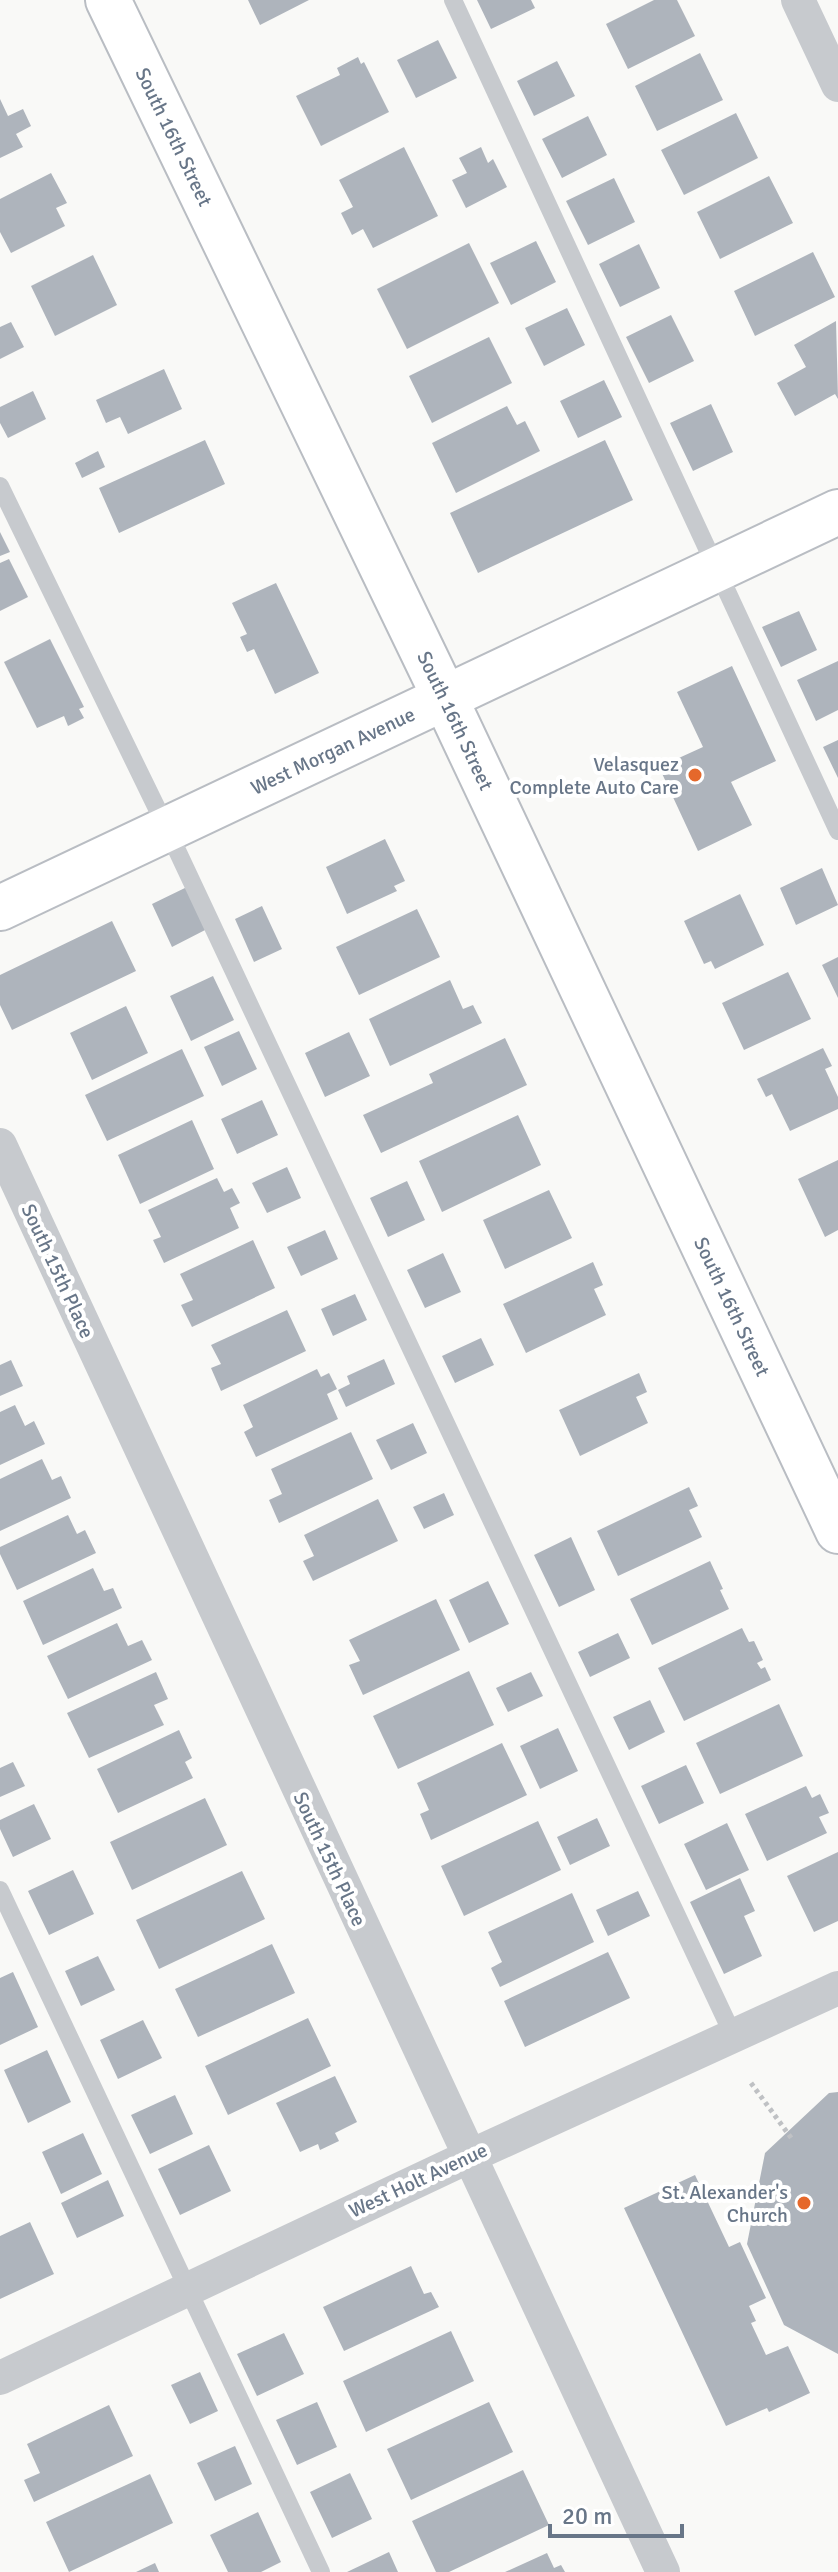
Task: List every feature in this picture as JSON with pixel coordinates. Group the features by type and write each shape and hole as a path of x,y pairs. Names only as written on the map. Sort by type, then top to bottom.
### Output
{"street":[{"name":"South 16th Street","path":"108,0 445,698 838,1531"},
{"path":"798,0 838,85"},
{"name":"West Morgan Avenue","path":"0,908 838,512"},
{"name":"South 15th Place","path":"0,1145 663,2572"},
{"name":"West Holt Avenue","path":"0,2378 468,2157 838,1988"}],"lane":[{"path":"453,0 838,831"},
{"path":"0,486 167,829 733,2035"},
{"path":"0,1890 321,2572"}],"path":[{"path":"751,2083 792,2139"}],"building":[{"path":"248,0 309,0 260,25"},
{"path":"477,0 531,0 535,8 491,29"},
{"path":"654,0 677,0 695,36 628,69 606,24"},
{"path":"438,40 457,78 416,98 397,60"},
{"path":"700,53 723,100 657,131 635,86"},
{"path":"358,57 361,64 364,62 389,112 321,146 296,96 340,75 337,68"},
{"path":"557,61 575,96 534,116 517,81"},
{"path":"0,99 8,116 23,109 31,126 16,134 23,147 0,158"},
{"path":"736,113 758,158 684,195 661,150"},
{"path":"588,116 607,155 562,178 542,139"},
{"path":"404,147 438,216 373,248 363,229 352,235 341,213 353,207 339,180"},
{"path":"481,147 488,163 493,159 507,187 466,208 452,180 467,173 459,158"},
{"path":"51,173 67,203 56,208 65,226 11,253 0,232 0,199"},
{"path":"769,176 793,223 720,259 697,212"},
{"path":"614,178 635,222 588,245 566,201"},
{"path":"536,241 556,282 511,305 490,263"},
{"path":"469,243 499,303 407,349 377,289"},
{"path":"639,244 660,288 620,307 599,264"},
{"path":"813,252 835,297 755,336 734,291"},
{"path":"93,255 117,305 55,336 31,286"},
{"path":"567,308 585,345 544,366 525,328"},
{"path":"671,315 694,361 649,383 626,337"},
{"path":"836,321 838,399 835,394 795,416 777,383 806,367 794,345"},
{"path":"11,322 24,347 0,359 0,327"},
{"path":"489,337 512,383 432,423 409,376"},
{"path":"164,369 182,409 128,434 120,417 106,423 96,400"},
{"path":"604,380 622,417 578,438 560,401"},
{"path":"33,391 46,419 8,438 0,423 0,407"},
{"path":"711,404 733,452 693,471 670,423"},
{"path":"507,406 517,425 525,421 540,451 456,493 432,443"},
{"path":"205,440 225,484 119,533 99,488"},
{"path":"605,440 633,500 478,573 450,513"},
{"path":"98,451 105,467 82,478 75,463"},
{"path":"0,532 10,552 0,556"},
{"path":"9,559 28,597 0,611 0,563"},
{"path":"276,583 319,673 275,694 254,649 247,652 240,637 247,634 232,603"},
{"path":"799,611 817,650 781,667 762,627"},
{"path":"50,639 84,707 79,709 84,718 68,726 64,716 37,728 4,662"},
{"path":"838,661 838,710 816,721 797,680"},
{"path":"732,666 776,761 731,782 752,825 698,851 659,767 703,747 677,692"},
{"path":"838,740 838,778 823,747"},
{"path":"385,839 405,881 394,886 397,891 347,914 326,867"},
{"path":"822,868 838,905 796,925 780,888"},
{"path":"189,886 209,928 172,947 152,904"},
{"path":"740,894 764,945 715,969 711,961 704,964 684,921"},
{"path":"262,906 282,949 254,962 235,919"},
{"path":"417,909 440,957 359,995 336,947"},
{"path":"112,921 136,971 12,1030 0,1005 0,975"},
{"path":"838,957 838,998 822,965"},
{"path":"788,972 811,1019 744,1050 722,1003"},
{"path":"213,976 234,1020 191,1041 170,996"},
{"path":"450,980 463,1009 473,1005 482,1023 390,1066 369,1019"},
{"path":"126,1006 148,1053 92,1080 70,1033"},
{"path":"239,1031 257,1069 222,1086 204,1047"},
{"path":"349,1032 370,1076 325,1097 305,1053"},
{"path":"505,1038 527,1085 381,1153 363,1115 433,1083 429,1074"},
{"path":"823,1048 832,1066 825,1069 838,1097 838,1109 790,1131 772,1094 766,1097 757,1079"},
{"path":"182,1049 204,1096 107,1141 85,1095"},
{"path":"262,1100 278,1135 237,1154 221,1119"},
{"path":"518,1115 541,1165 442,1212 419,1161"},
{"path":"192,1120 214,1169 140,1204 118,1155"},
{"path":"838,1160 838,1230 825,1237 798,1179"},
{"path":"287,1167 301,1198 267,1213 252,1183"},
{"path":"217,1178 224,1192 232,1188 240,1203 230,1208 239,1228 164,1263 153,1240 161,1237 148,1210"},
{"path":"407,1181 425,1220 388,1237 370,1198"},
{"path":"549,1190 572,1238 505,1269 483,1220"},
{"path":"325,1230 338,1259 301,1276 287,1247"},
{"path":"253,1240 275,1288 192,1327 181,1305 193,1300 180,1274"},
{"path":"443,1253 461,1292 425,1308 407,1270"},
{"path":"593,1262 603,1285 594,1289 606,1315 526,1353 503,1304"},
{"path":"355,1294 367,1320 333,1336 321,1309"},
{"path":"287,1310 306,1351 221,1391 211,1368 221,1364 211,1345"},
{"path":"481,1338 494,1365 455,1383 442,1356"},
{"path":"384,1359 395,1384 346,1407 338,1390 350,1384 347,1376"},
{"path":"11,1360 23,1386 0,1396 0,1365"},
{"path":"317,1369 321,1377 329,1373 337,1389 327,1394 338,1419 256,1457 244,1432 253,1427 243,1405"},
{"path":"639,1373 647,1392 636,1397 648,1423 580,1456 559,1410"},
{"path":"15,1405 25,1426 34,1421 45,1444 0,1465 0,1412"},
{"path":"413,1423 427,1453 391,1470 376,1440"},
{"path":"351,1432 373,1479 279,1523 269,1500 282,1494 271,1469"},
{"path":"42,1459 52,1480 61,1476 71,1498 0,1531 0,1479"},
{"path":"689,1487 698,1506 689,1510 702,1537 618,1576 597,1531"},
{"path":"444,1493 454,1515 424,1529 413,1507"},
{"path":"378,1499 398,1541 313,1581 303,1561 314,1556 304,1535"},
{"path":"68,1515 77,1534 85,1530 96,1553 17,1590 0,1554 0,1547"},
{"path":"571,1537 595,1590 559,1607 534,1555"},
{"path":"710,1561 729,1609 652,1645 630,1599"},
{"path":"93,1568 104,1591 113,1588 122,1608 43,1645 23,1601"},
{"path":"488,1581 509,1624 469,1643 449,1600"},
{"path":"436,1599 460,1650 363,1695 349,1665 360,1661 349,1640"},
{"path":"117,1623 128,1646 142,1640 152,1660 68,1699 47,1656"},
{"path":"742,1628 749,1642 754,1641 763,1660 757,1663 761,1669 765,1667 771,1680 684,1721 658,1668"},
{"path":"618,1633 630,1658 590,1677 578,1652"},
{"path":"469,1671 494,1725 398,1769 373,1716"},
{"path":"156,1672 168,1699 154,1705 164,1725 89,1758 67,1713"},
{"path":"531,1672 543,1696 508,1712 496,1688"},
{"path":"650,1700 665,1732 629,1750 613,1717"},
{"path":"779,1704 803,1756 720,1794 696,1743"},
{"path":"558,1728 578,1771 540,1789 520,1746"},
{"path":"179,1730 192,1758 185,1762 193,1778 118,1813 97,1769"},
{"path":"502,1743 527,1795 431,1840 420,1814 429,1810 417,1783"},
{"path":"13,1762 25,1786 0,1797 0,1768"},
{"path":"686,1765 704,1803 659,1824 641,1786"},
{"path":"806,1786 812,1798 820,1794 829,1813 819,1817 827,1833 767,1861 745,1814"},
{"path":"205,1798 227,1845 132,1890 110,1842"},
{"path":"34,1804 51,1839 13,1857 0,1829 0,1820"},
{"path":"597,1818 610,1846 570,1865 557,1837"},
{"path":"538,1821 561,1870 464,1916 441,1866"},
{"path":"727,1823 749,1870 706,1890 684,1844"},
{"path":"838,1852 838,1921 814,1932 787,1876"},
{"path":"73,1870 94,1914 49,1935 28,1891"},
{"path":"242,1871 265,1919 159,1969 136,1920"},
{"path":"740,1878 755,1911 744,1916 762,1956 724,1974 690,1902"},
{"path":"638,1891 650,1916 608,1936 596,1910"},
{"path":"572,1893 594,1942 500,1987 491,1968 502,1962 488,1932"},
{"path":"272,1944 295,1993 198,2037 175,1989"},
{"path":"608,1952 630,1998 525,2047 504,2001"},
{"path":"98,1956 115,1990 81,2006 65,1971"},
{"path":"13,1972 38,2027 0,2045 0,1978"},
{"path":"308,2018 331,2066 228,2115 205,2066"},
{"path":"143,2020 162,2058 118,2079 100,2040"},
{"path":"47,2050 71,2102 28,2123 4,2070"},
{"path":"335,2076 357,2122 335,2133 339,2141 320,2150 318,2144 300,2152 276,2103"},
{"name":"St. Alexander's Church","path":"838,2092 838,2354 784,2325 747,2244 765,2153 829,2093"},
{"path":"175,2095 193,2134 150,2154 131,2115"},
{"path":"83,2133 102,2174 61,2194 42,2152"},
{"path":"209,2145 231,2191 180,2215 158,2169"},
{"path":"695,2175 729,2247 740,2242 766,2298 749,2306 756,2321 751,2323 766,2355 788,2346 810,2393 769,2412 767,2408 726,2426 624,2208"},
{"path":"108,2180 124,2216 77,2238 61,2203"},
{"path":"30,2222 54,2274 0,2299 0,2236"},
{"path":"411,2266 424,2294 431,2292 439,2307 344,2351 323,2307"},
{"path":"451,2331 474,2381 366,2432 343,2381"},
{"path":"284,2333 304,2374 257,2396 237,2354"},
{"path":"200,2372 218,2411 190,2424 171,2385"},
{"path":"317,2402 337,2447 297,2465 276,2420"},
{"path":"489,2402 513,2452 411,2500 387,2449"},
{"path":"109,2405 133,2456 34,2502 24,2480 40,2473 27,2444"},
{"path":"235,2446 252,2484 215,2501 197,2463"},
{"path":"523,2470 549,2525 449,2572 436,2572 412,2521"},
{"path":"350,2473 372,2519 332,2538 310,2492"},
{"path":"150,2474 173,2523 69,2572 46,2522"},
{"path":"258,2512 281,2562 261,2572 228,2572 210,2535"},
{"path":"389,2552 398,2572 347,2572"},
{"path":"547,2553 554,2568 561,2565 565,2572 505,2572"},
{"path":"155,2563 159,2572 136,2572"}],"place":[{"name":"Velasquez Complete Auto Care","path":"695,775"},
{"name":"St. Alexander's Church","path":"804,2203"}]}
